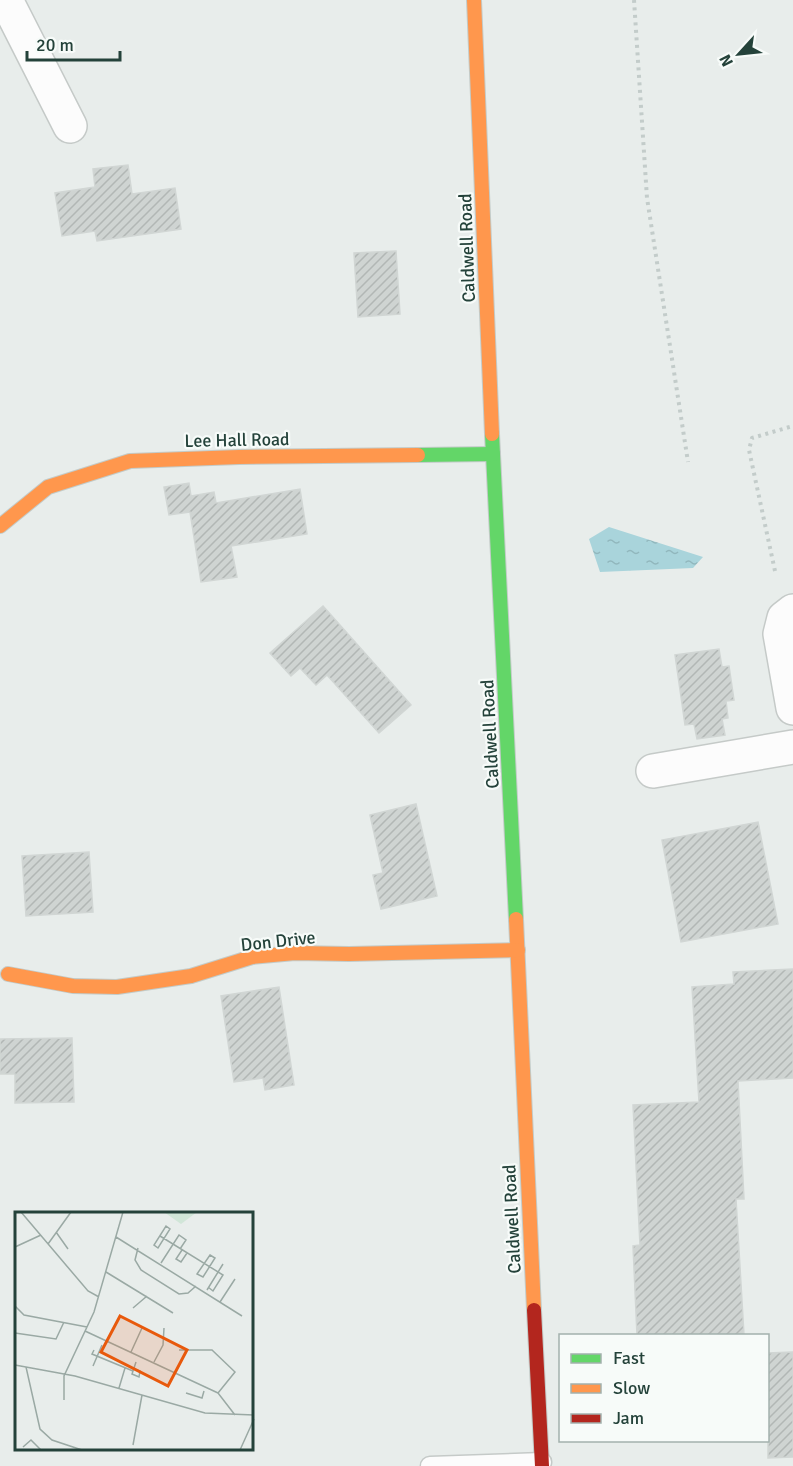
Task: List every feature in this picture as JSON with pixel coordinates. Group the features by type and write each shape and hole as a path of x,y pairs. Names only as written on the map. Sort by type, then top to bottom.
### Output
{"street":[{"path":"6,0 70,126"},
{"name":"Caldwell Road","path":"474,0 493,454 519,950 542,1464"},
{"name":"Lee Hall Road","path":"0,526 48,487 130,461 239,457 493,454"},
{"path":"793,611 784,618 780,634 793,708"},
{"path":"653,771 793,747"},
{"name":"Don Drive","path":"8,974 73,986 117,987 191,976 252,957 296,953 519,950"}],"lane":[{"path":"430,1466 542,1464"}],"path":[{"path":"634,0 647,198 688,462"},
{"path":"775,571 749,450 753,438 793,426"}],"water":[{"path":"609,527 703,557 693,568 600,572 589,539"}],"building":[{"path":"128,165 132,194 175,188 181,229 97,241 95,231 62,236 55,193 95,187 93,169"},
{"path":"396,251 400,314 358,317 354,253"},
{"path":"189,483 191,496 214,492 216,503 300,489 307,534 231,546 237,577 201,582 190,512 169,515 164,487"},
{"path":"323,606 411,705 379,733 327,675 316,685 300,668 291,676 270,653"},
{"path":"719,649 722,667 729,666 734,700 726,701 728,718 722,719 725,735 697,739 694,724 685,725 675,655"},
{"path":"416,804 437,896 381,909 373,875 383,873 370,815"},
{"path":"758,822 778,924 681,942 662,840"},
{"path":"89,852 93,912 26,916 22,856"},
{"path":"793,969 793,1078 738,1081 744,1199 736,1199 744,1334 637,1334 633,1246 640,1245 633,1105 699,1102 692,987 734,984 733,972"},
{"path":"279,987 294,1085 265,1090 263,1078 234,1082 221,996"},
{"path":"72,1038 74,1102 15,1103 15,1074 0,1074 0,1039"},
{"path":"793,1352 793,1457 768,1458 769,1353"}],"traffic: fast":[{"path":"492,434 516,919"},
{"path":"418,455 493,454"}],"traffic: slow":[{"path":"474,0 492,434"},
{"path":"0,526 48,487 130,461 418,455"},
{"path":"516,919 534,1310"},
{"path":"8,974 73,986 117,987 191,976 252,957 295,953 518,950"}],"traffic: jam":[{"path":"534,1310 542,1466"}]}
